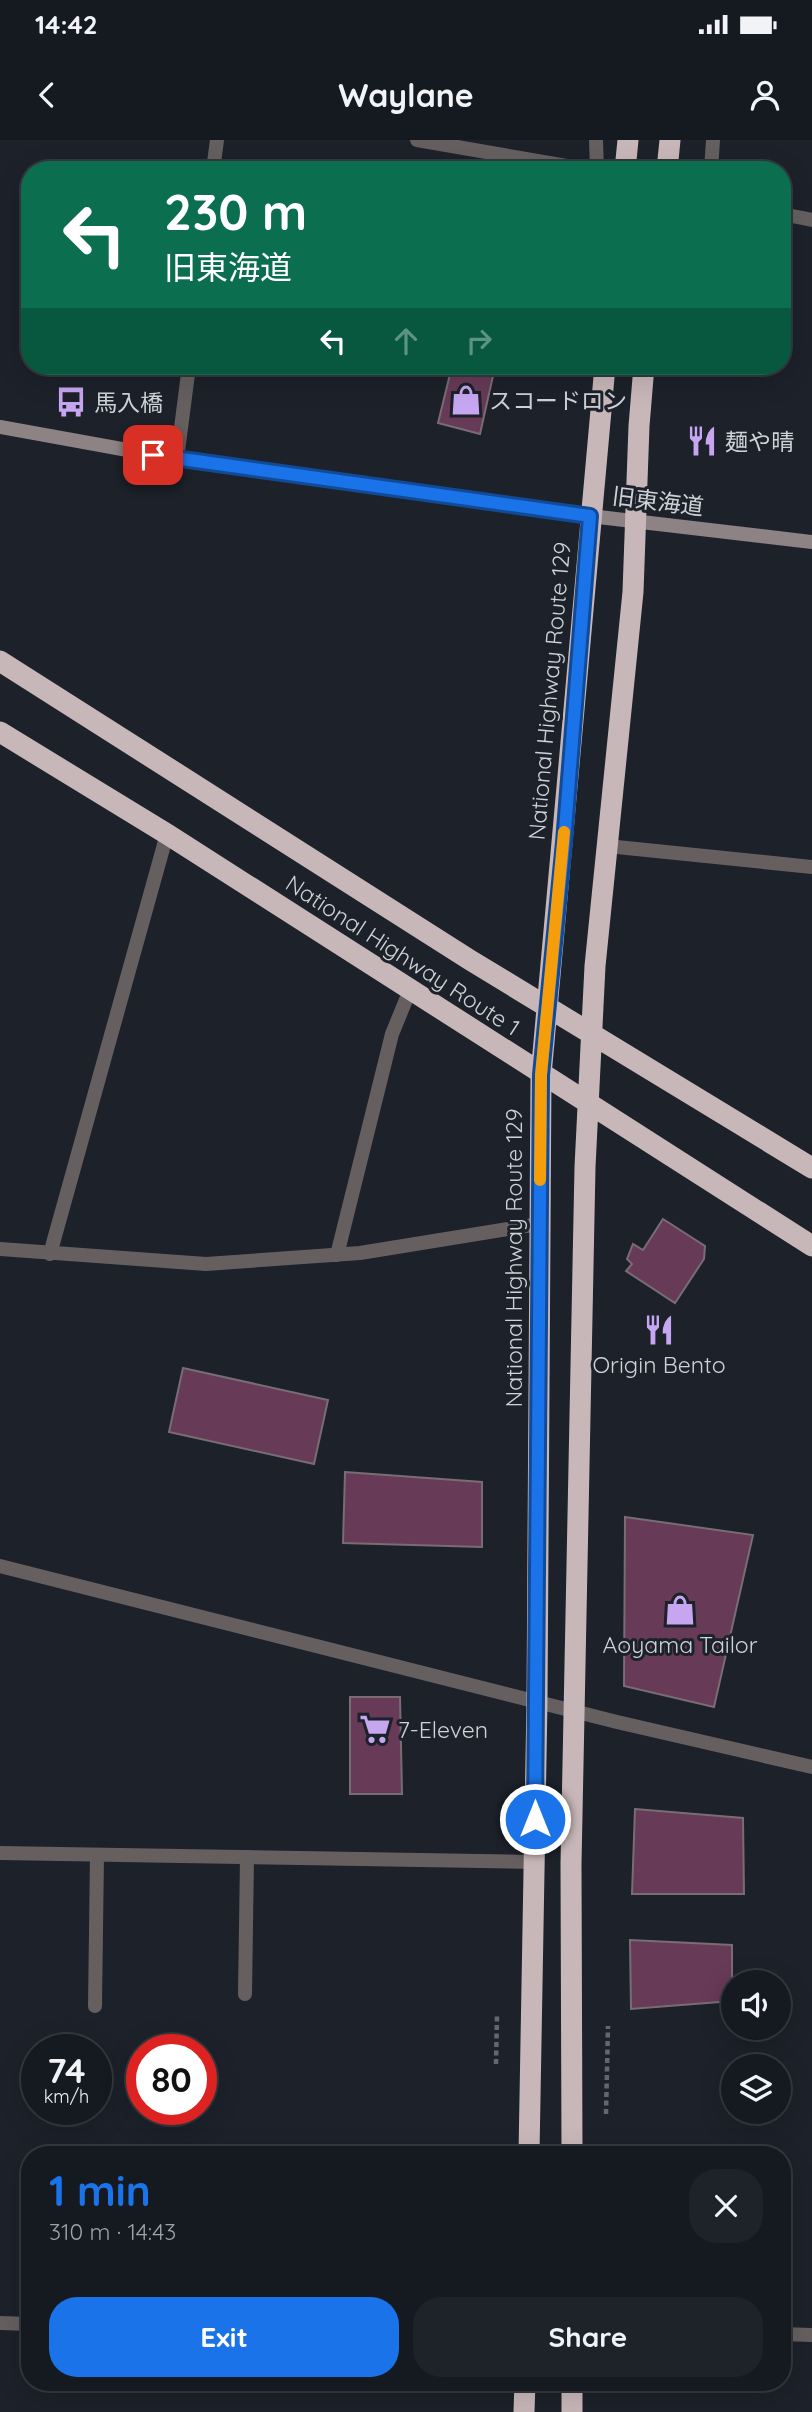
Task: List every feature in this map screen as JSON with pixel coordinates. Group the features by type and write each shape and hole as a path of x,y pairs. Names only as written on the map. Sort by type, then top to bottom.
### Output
{"highway":[{"path":"626,161 628,140"},
{"path":"668,161 670,140"},
{"name":"National Highway Route 129","path":"529,2146 537,1702 541,1075 604,375"},
{"path":"572,2146 571,1864 576,1712 584,1181 591,1034 633,592 643,375"},
{"name":"National Highway Route 1","path":"0,661 546,1007 812,1168"},
{"name":"National Highway Route 1","path":"0,732 167,834 812,1246"},
{"path":"524,2412 525,2391"},
{"path":"572,2391 572,2412"}],"street":[{"path":"214,161 217,140"},
{"path":"422,140 540,161"},
{"path":"596,140 597,161"},
{"path":"712,161 713,140"},
{"path":"791,216 812,220"},
{"path":"177,459 188,375"},
{"name":"旧東海道","path":"0,427 177,459 635,522 812,542"},
{"path":"50,1254 167,834"},
{"path":"607,846 812,867"},
{"path":"337,1255 392,1034 410,990"},
{"path":"0,1249 206,1264 337,1255 539,1224"},
{"path":"0,1566 576,1712 812,1767"},
{"path":"0,1853 535,1862"},
{"path":"95,2006 97,1855"},
{"path":"245,1994 247,1857"},
{"path":"0,2323 21,2324"},
{"path":"791,2334 812,2335"}],"path":[{"path":"496,2064 497,2015"},
{"path":"606,2114 608,2026"}],"building":[{"path":"450,375 493,375 480,434 438,423"},
{"path":"663,1219 705,1246 704,1259 675,1303 626,1271 632,1264 627,1259 633,1244 643,1250"},
{"path":"183,1368 328,1400 314,1464 169,1432"},
{"path":"345,1472 482,1482 482,1547 343,1543"},
{"name":"Aoyama Tailor","path":"625,1517 753,1535 714,1707 624,1686"},
{"name":"7-Eleven","path":"350,1697 400,1697 402,1794 350,1794"},
{"path":"635,1809 743,1818 744,1894 632,1894"},
{"path":"630,1940 732,1945 732,1970 721,1970 721,2002 631,2009"}],"slow traffic":[{"path":"540,1180 541,1075 564,832"}],"place":[{"name":"スコードロン","path":"466,400"},
{"name":"馬入橋","path":"71,402"},
{"name":"麺や晴","path":"702,441"},
{"name":"Origin Bento","path":"659,1330"},
{"name":"Aoyama Tailor","path":"680,1610"},
{"name":"7-Eleven","path":"375,1729"}],"route":[{"path":"153,455 590,516 564,842 552,942 541,1075 535,1819"}]}
